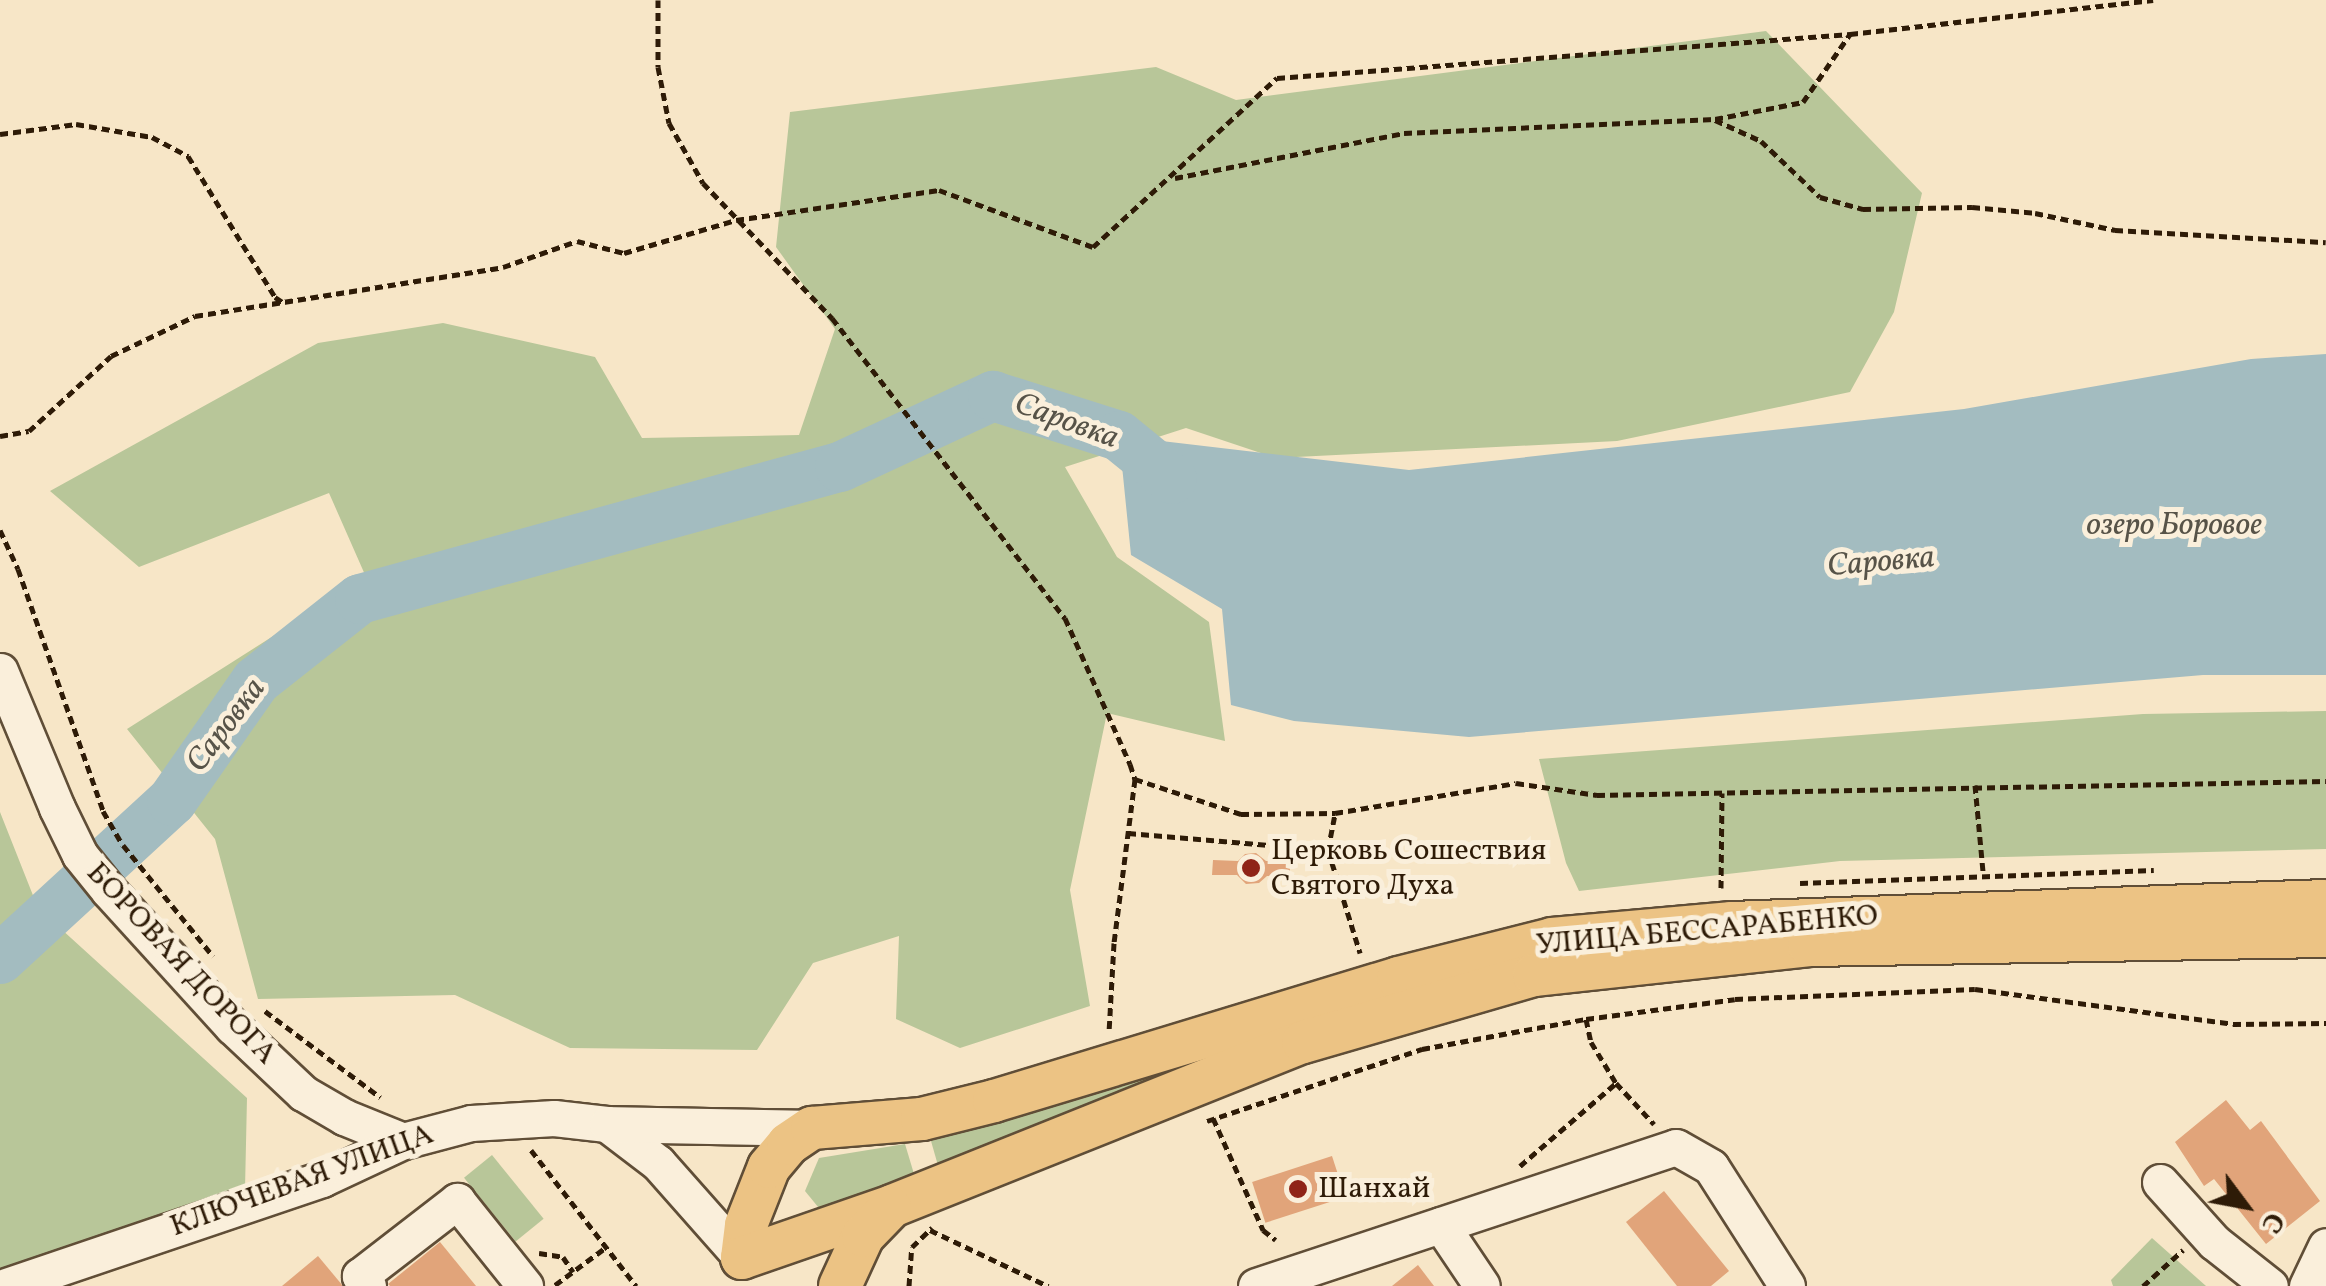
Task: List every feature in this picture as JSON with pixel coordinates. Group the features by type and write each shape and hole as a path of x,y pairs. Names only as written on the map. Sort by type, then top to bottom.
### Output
{"main road":[{"name":"УЛИЦА БЕССАРАБЕНКО","path":"812,1128 922,1119 994,1101 1398,978 1552,939 1732,923 1978,910 2326,900"},
{"name":"УЛИЦА БЕССАРАБЕНКО","path":"747,1274 892,1206 1302,1042 1534,975 1808,945 1978,910 2326,936"},
{"path":"747,1274 751,1209 769,1166 788,1144 812,1128"},
{"name":"УЛИЦА БЕССАРАБЕНКО","path":"840,1286 863,1236 892,1206"}],"street":[{"name":"БОРОВАЯ ДОРОГА","path":"0,671 80,855 140,925 232,1026 303,1092 344,1117 403,1141"},
{"name":"КЛЮЧЕВАЯ УЛИЦА","path":"6,1286 322,1179 403,1141 470,1124 510,1119 607,1124"},
{"name":"УЛИЦА БЕССАРАБЕНКО","path":"607,1124 812,1128"},
{"path":"607,1124 658,1163 747,1274"},
{"path":"1256,1286 1676,1147 1710,1167 1787,1286"},
{"path":"2160,1182 2204,1231 2270,1286"},
{"path":"368,1286 360,1276 457,1201 525,1286"},
{"path":"1441,1225 1482,1286"},
{"path":"2307,1286 2326,1246"}],"path":[{"path":"658,0 658,67 669,124 703,183 832,318 1065,618 1135,779 1114,943 1109,1046"},
{"path":"0,436 28,431 111,356 195,316 502,267 577,241 624,253 736,220 939,190 1093,247 1172,179 1277,78 1850,34 2154,0"},
{"path":"1172,179 1404,133 1715,120 1803,102 1850,34"},
{"path":"1715,120 1761,141 1820,197 1863,209 1972,207 2036,213 2115,230 2326,242"},
{"path":"0,134 76,124 152,137 188,156 275,297 284,303"},
{"path":"0,530 18,569 102,810 123,845 215,958"},
{"path":"1135,779 1241,814 1336,812 1516,782 1597,796 2326,781"},
{"path":"1975,786 1978,910"},
{"path":"1721,888 1722,793"},
{"path":"1336,812 1328,850 1360,954"},
{"path":"1128,833 1328,850"},
{"path":"1196,1125 1422,1049 1586,1019 1734,999 1975,989 2233,1024 2326,1024"},
{"path":"250,1000 393,1106"},
{"path":"1586,1019 1591,1042 1616,1083 1676,1147"},
{"path":"1516,1169 1616,1083"},
{"path":"1214,1118 1263,1230 1276,1240"},
{"path":"909,1286 912,1247 942,1218"},
{"path":"930,1230 1048,1286"},
{"path":"2143,1286 2204,1231"},
{"path":"554,1286 605,1248"}],"green space":[{"path":"1766,31 1922,193 1894,312 1850,392 1617,441 1276,458 1186,428 1065,467 1117,557 1209,622 1225,741 1107,713 1070,890 1090,1006 960,1048 896,1019 899,936 813,963 757,1050 570,1048 455,995 258,999 215,839 127,729 366,577 329,493 139,567 50,491 318,343 443,323 595,357 642,438 799,435 835,329 776,247 790,112 1156,67 1236,100"},
{"path":"2326,711 2326,849 1840,861 1579,891 1566,863 1539,759 2143,714"},
{"path":"0,812 38,908 247,1098 245,1189 0,1276"},
{"path":"1390,989 941,1176 931,1141 1046,1099"},
{"path":"905,1144 917,1184 823,1213 805,1191 819,1158"},
{"path":"492,1155 544,1219 516,1241 464,1178"},
{"path":"2152,1238 2206,1286 2113,1286 2111,1280"}],"water":[{"name":"озеро Боровое","path":"2326,354 2326,675 2203,675 1469,737 1294,721 1231,705 1222,609 1131,555 1119,436 1409,470 1964,409 2251,359"}],"building":[{"name":"Церковь Сошествия Святого Духа","path":"1256,853 1266,861 1290,861 1290,876 1267,876 1259,883 1246,884 1237,875 1212,875 1213,860 1238,861 1245,854"},
{"path":"2226,1100 2250,1130 2261,1121 2320,1201 2266,1244 2214,1179 2204,1186 2175,1142"},
{"name":"Шанхай","path":"1332,1156 1345,1197 1265,1223 1252,1182"},
{"path":"1664,1191 1729,1271 1711,1286 1677,1286 1626,1222"},
{"path":"440,1242 476,1286 388,1284"},
{"path":"318,1256 343,1286 282,1286"},
{"path":"1418,1265 1434,1286 1392,1286"}],"waterway":[{"name":"Саровка","path":"0,959 172,801 256,681 360,599 840,467 993,396 1119,436 1172,479"}],"place":[{"name":"Церковь Сошествия Святого Духа","path":"1251,868"},
{"name":"Шанхай","path":"1298,1189"}]}
